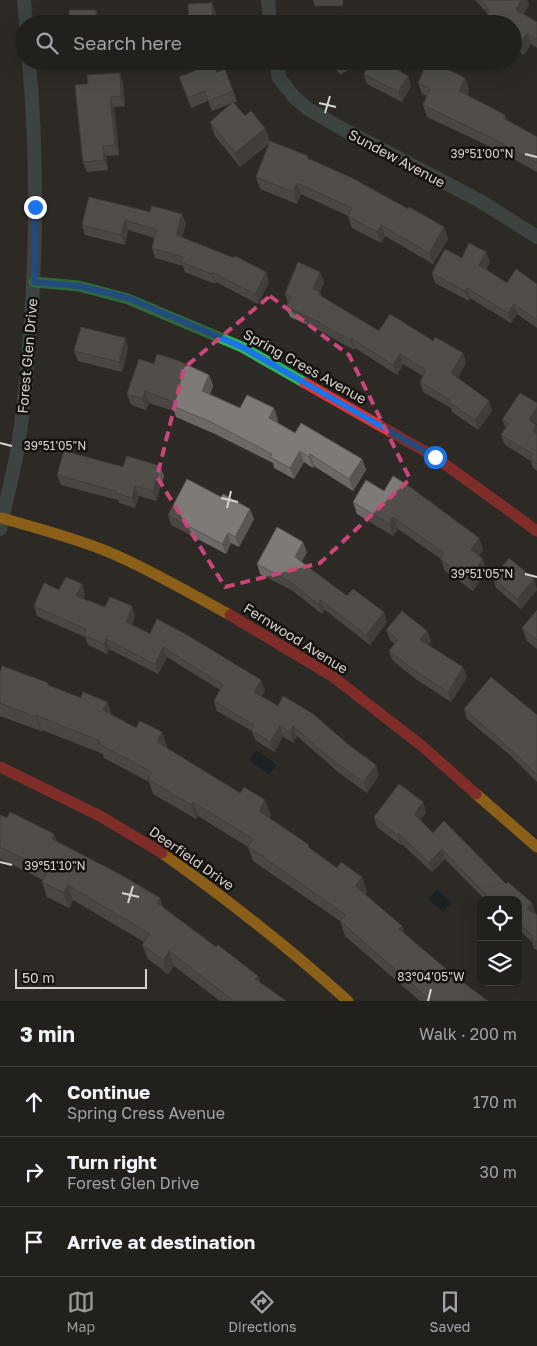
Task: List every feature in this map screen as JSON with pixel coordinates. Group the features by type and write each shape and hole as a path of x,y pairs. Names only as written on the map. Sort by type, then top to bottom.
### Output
{"street":[{"path":"24,0 25,15"},
{"path":"268,0 269,15"},
{"name":"Forest Glen Drive","path":"1,523 16,459 25,394 34,282 34,124 30,70"},
{"name":"Sundew Avenue","path":"278,70 279,78 294,97 308,109 482,202 537,237"},
{"name":"Spring Cress Avenue","path":"34,282 79,286 128,298 242,347 435,457 537,531"},
{"name":"Fernwood Avenue","path":"1,523 57,534 110,554 162,577 267,636 332,676 422,746 537,847"},
{"name":"Deerfield Drive","path":"0,767 62,796 132,834 219,893 296,954 348,1001"}],"highlighted area":[{"path":"270,296 349,355 410,479 320,563 225,587 157,477 184,368"}],"shaded area":[{"path":"256,750 277,765 269,775 249,760"},
{"path":"437,889 452,903 443,912 428,899"}],"building":[{"path":"481,0 521,0 516,10 537,22 537,39 527,33 522,41 522,15 487,15 490,10"},
{"path":"212,3 213,15 189,15 188,4"},
{"path":"69,10 96,10 96,15 69,15"},
{"path":"198,70 216,70 216,73 225,70 233,91 208,101 205,91 188,98 179,77"},
{"path":"366,70 397,70 408,76 398,92 364,74"},
{"path":"424,70 449,70 465,78 459,91 505,115 503,118 537,137 537,163 492,138 423,105 430,89 418,83"},
{"path":"120,73 121,96 110,97 115,145 103,146 104,160 83,162 75,85 88,84 87,75"},
{"path":"233,102 245,116 251,111 265,128 235,153 210,122"},
{"path":"270,141 308,156 307,158 352,178 444,227 429,253 381,225 377,232 348,216 352,208 297,183 293,192 256,177"},
{"path":"89,197 150,212 152,206 182,214 176,235 234,258 235,256 266,272 255,294 212,272 212,274 181,262 183,257 152,248 157,230 125,220 121,235 82,225"},
{"path":"469,243 486,252 479,265 507,283 516,269 537,284 537,320 514,304 508,313 467,288 465,291 432,273 445,249 462,258"},
{"path":"298,262 320,272 313,289 320,292 319,295 379,331 390,314 433,341 435,337 463,353 451,373 489,401 475,420 449,402 450,400 420,382 426,370 400,354 393,365 351,338 350,340 311,318 286,307 291,297 285,294"},
{"path":"81,327 125,338 119,362 74,351"},
{"path":"157,354 179,361 209,375 202,391 240,408 247,395 274,408 269,418 295,433 301,423 362,459 349,479 310,454 309,457 300,451 290,468 270,457 272,454 211,422 172,406 174,402 145,391 142,399 127,394 139,359 154,364"},
{"path":"520,393 537,403 537,407 529,420 536,425 533,431 537,434 537,464 530,458 533,454 501,435 509,423 502,420"},
{"path":"64,451 123,467 127,456 160,466 153,491 135,486 132,498 116,493 116,491 57,475"},
{"path":"393,476 479,538 471,550 483,559 469,579 440,559 444,553 393,517 389,524 353,502 366,480 384,491"},
{"path":"187,479 221,497 223,494 250,509 235,537 228,533 222,544 168,515"},
{"path":"277,527 303,542 295,557 347,596 353,589 384,612 366,635 321,600 318,604 289,581 257,564"},
{"path":"509,558 534,579 517,599 493,578"},
{"path":"66,577 82,584 76,596 105,607 110,597 132,606 126,622 150,634 157,619 187,635 261,680 254,692 278,706 283,696 313,714 350,746 376,765 363,782 335,762 293,726 290,732 280,726 270,742 251,730 254,725 214,701 223,685 163,647 155,664 106,639 104,644 84,635 86,629 34,606 44,583 59,590"},
{"path":"537,610 537,640 522,628"},
{"path":"402,611 427,631 420,640 463,667 448,692 389,651 398,640 386,630"},
{"path":"2,666 48,683 47,685 81,698 83,692 107,702 103,710 136,728 140,721 162,732 157,742 240,793 244,787 265,800 259,811 309,845 308,847 337,868 341,862 362,877 355,886 402,926 399,929 453,975 488,1001 431,1001 340,921 346,915 248,846 253,839 193,802 191,805 148,779 152,772 99,744 100,741 36,715 36,717 0,703 0,673"},
{"path":"491,677 537,715 537,775 464,709"},
{"path":"399,784 423,802 414,814 433,833 444,821 506,884 508,882 532,903 527,909 537,915 537,942 531,939 533,936 522,926 522,896 487,896 442,849 429,862 399,834 397,835 374,817"},
{"path":"10,812 54,834 52,839 123,876 160,898 157,903 216,947 218,945 258,976 255,979 286,1001 234,1001 169,951 163,960 142,945 150,934 68,885 64,893 42,882 48,870 0,847 0,815 7,818"}],"traffic: fast":[{"path":"34,282 79,286 128,299 242,347 305,383"}],"traffic: slow":[{"path":"2,518 71,538 111,553 157,575 230,615"},
{"path":"476,794 537,847"},
{"path":"162,853 257,924 348,1001"}],"traffic: jam":[{"path":"305,383 435,457 537,531"},
{"path":"230,615 332,676 422,746 476,794"},
{"path":"0,767 100,816 162,853"}],"route":[{"path":"35,207 34,282 79,286 128,298 242,347 435,457"}]}
